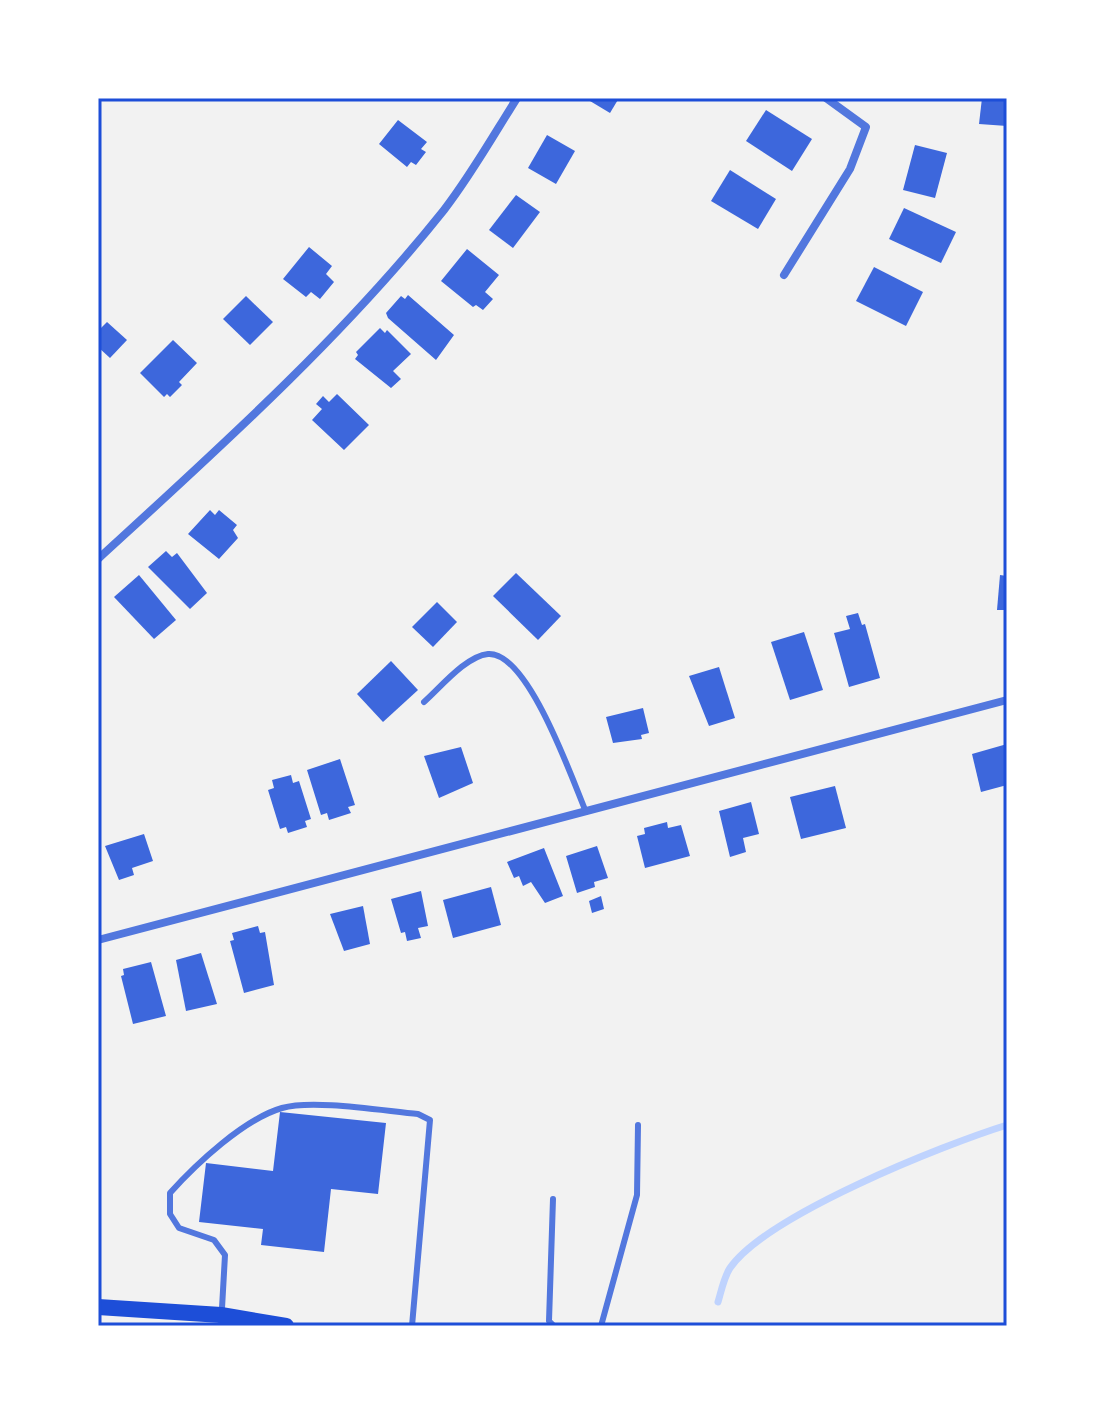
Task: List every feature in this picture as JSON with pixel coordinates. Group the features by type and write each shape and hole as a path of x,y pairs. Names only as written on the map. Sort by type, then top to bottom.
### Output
{"main road":[{"path":"98,1307 286,1326"}],"street":[{"path":"98,559 331,338 385,281 446,207 517,98"},
{"path":"784,275 850,169 866,127 826,98"},
{"path":"98,940 1007,700"}],"lane":[{"path":"424,702 484,654 497,655 517,669 532,692 586,812"},
{"path":"221,1320 225,1255 214,1240 179,1228 170,1214 170,1193 197,1163 256,1121 281,1108 301,1105 418,1114 430,1120 412,1326"},
{"path":"601,1326 637,1195 638,1125"},
{"path":"553,1199 549,1321 554,1326"}],"building":[{"path":"585,98 619,98 610,113"},
{"path":"982,98 1007,98 1007,126 979,124"},
{"path":"766,110 812,139 792,171 746,141"},
{"path":"398,120 427,142 421,149 426,152 416,165 411,162 407,167 379,144"},
{"path":"547,135 575,151 556,184 528,168"},
{"path":"915,145 947,153 935,198 903,190"},
{"path":"730,170 776,199 758,229 711,201"},
{"path":"516,195 540,212 513,248 489,230"},
{"path":"904,208 956,232 941,263 889,239"},
{"path":"309,247 332,266 326,274 334,282 320,299 311,292 306,297 283,279"},
{"path":"467,249 499,275 485,292 493,299 483,310 476,305 473,307 441,281"},
{"path":"874,267 923,292 906,326 856,301"},
{"path":"408,295 454,335 436,360 388,318 386,313 401,296 405,299"},
{"path":"246,296 273,322 250,345 223,319"},
{"path":"107,322 127,340 110,358 98,347 98,331"},
{"path":"380,328 385,333 387,330 411,354 393,371 401,379 391,388 355,359 358,355 356,352"},
{"path":"173,340 197,363 179,382 182,385 170,397 167,394 164,397 140,373"},
{"path":"337,394 369,425 344,450 312,420 322,409 316,404 323,396 329,402"},
{"path":"210,510 215,515 219,510 237,525 233,530 238,538 219,559 188,534"},
{"path":"166,551 172,557 177,553 207,593 190,609 148,567"},
{"path":"516,573 561,616 538,640 493,596"},
{"path":"139,575 176,620 154,639 114,597"},
{"path":"1000,575 1007,576 1007,610 997,610"},
{"path":"437,602 457,622 433,647 412,627"},
{"path":"858,613 862,625 865,624 880,678 849,687 834,633 850,629 846,616"},
{"path":"804,632 823,690 790,700 771,642"},
{"path":"391,661 418,690 383,722 357,694"},
{"path":"719,667 735,718 709,726 689,676"},
{"path":"643,708 649,733 641,735 642,739 613,743 606,717"},
{"path":"1007,744 1007,785 981,792 972,754"},
{"path":"461,747 473,783 439,798 424,756"},
{"path":"340,759 355,805 348,807 351,813 329,820 327,813 321,815 307,770"},
{"path":"291,775 293,783 299,781 311,819 305,821 307,827 288,833 286,827 280,829 268,790 274,788 272,780"},
{"path":"835,786 846,828 801,839 790,797"},
{"path":"751,802 759,834 743,838 746,852 730,857 719,811"},
{"path":"667,822 668,828 681,825 690,856 645,868 637,836 645,834 644,828"},
{"path":"144,834 153,861 132,868 134,875 119,880 105,846"},
{"path":"597,846 608,878 594,882 595,887 577,893 566,856"},
{"path":"544,848 563,896 545,903 531,882 523,886 519,876 514,878 507,862"},
{"path":"491,887 501,925 453,938 443,900"},
{"path":"421,891 428,926 418,928 421,938 407,941 405,932 401,933 391,899"},
{"path":"601,896 604,909 592,913 589,901"},
{"path":"363,906 370,944 344,951 330,914"},
{"path":"258,926 260,933 265,932 274,985 244,993 230,941 234,940 232,933"},
{"path":"201,953 217,1004 186,1011 176,960"},
{"path":"151,962 166,1016 133,1024 121,976 124,975 123,969"},
{"path":"280,1112 386,1123 378,1194 331,1189 324,1252 261,1245 263,1229 199,1222 206,1163 273,1171"}],"waterway":[{"path":"718,1302 730,1268 750,1247 780,1226 858,1184 942,1148 1007,1125"}]}
